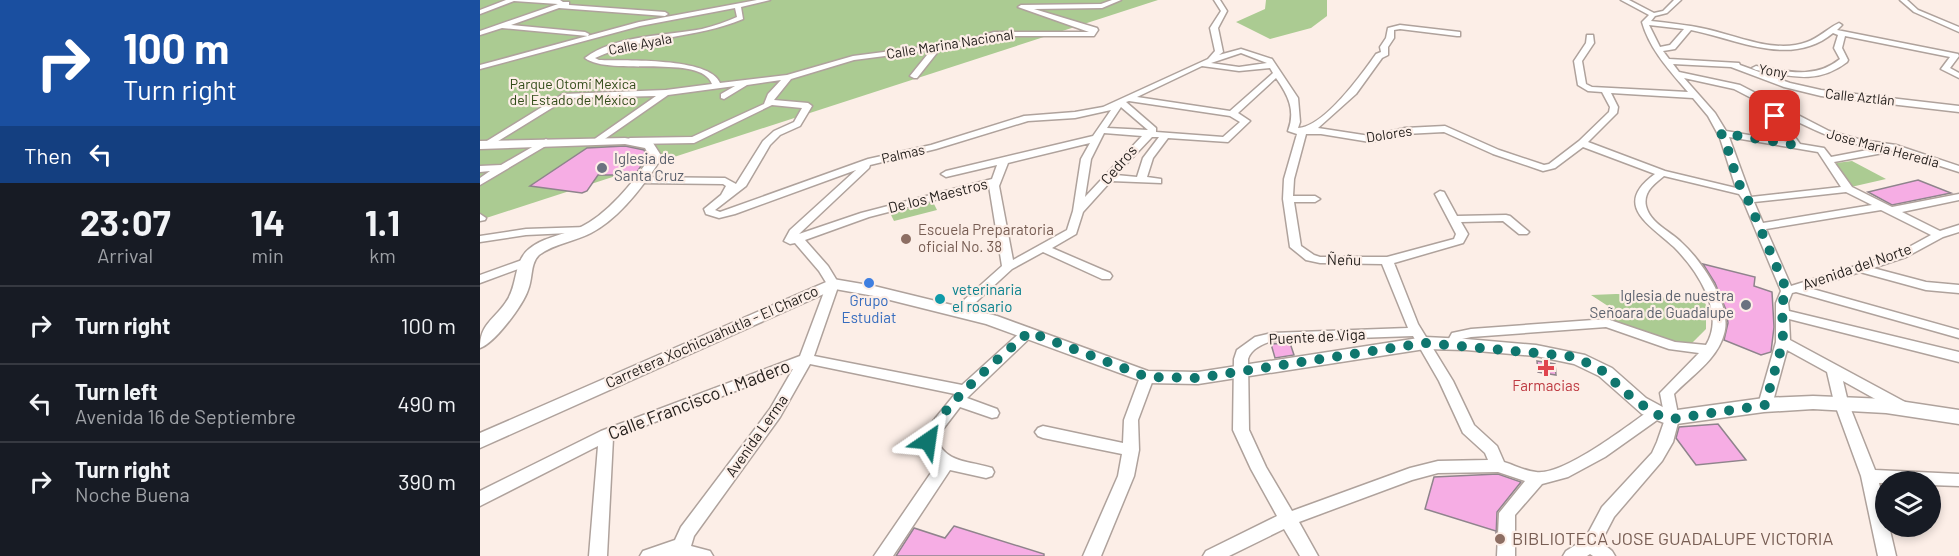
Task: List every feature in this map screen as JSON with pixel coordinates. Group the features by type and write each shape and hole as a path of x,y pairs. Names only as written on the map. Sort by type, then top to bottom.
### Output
{"main road":[{"path":"480,342 520,292 526,275 525,263 529,256 543,246 587,230 602,219 654,163 656,158 655,152 649,145 625,141 484,145"},
{"name":"Carretera Xochicuahutla - El Charco","path":"480,441 833,284 959,311 1029,332 1147,377 1183,379 1242,372 1421,338 1453,344 1569,356 1598,367 1630,396 1655,414 1672,419 1765,405 1841,402 1900,406 1959,417"}],"street":[{"path":"480,12 514,0 571,1"},
{"path":"480,66 593,35 731,4 767,0"},
{"name":"Calle Marina Nacional","path":"484,145 560,98 615,93 670,92 788,77 853,58 962,44 999,34 1091,34 1095,30 1090,27 1058,20 1021,7 1102,6 1118,0"},
{"path":"1209,60 1220,51 1214,28 1224,8 1217,0"},
{"path":"1624,0 1649,19 1767,48 1804,46 1839,25"},
{"path":"1649,19 1666,12 1669,6 1678,0"},
{"path":"1903,0 1916,11 1959,30"},
{"path":"480,33 571,1"},
{"name":"Calle Ayala","path":"717,86 714,78 694,68 598,62 589,58 608,49 632,43 717,28 741,18 731,4"},
{"path":"560,6 681,15"},
{"path":"1649,19 1647,30 1675,73 1712,117 1730,150 1745,196 1791,290 1782,313 1783,342 1765,405"},
{"path":"480,27 593,35"},
{"path":"1078,211 1082,170 1105,123 1124,100 1200,63 1241,51 1269,61 1296,102 1296,122 1293,131 1302,132 1314,128 1353,92 1379,56 1386,52 1385,43 1390,38 1389,30 1392,28 1457,34"},
{"path":"1660,49 1672,47 1689,28"},
{"path":"1832,31 1955,56 1945,69 1959,76"},
{"name":"Yony","path":"1668,61 1730,64 1799,75 1822,74 1844,60 1838,48 1842,34"},
{"path":"1590,37 1590,43 1578,61 1580,82 1588,88 1694,94"},
{"path":"914,76 938,47"},
{"path":"1200,63 1239,69 1272,65"},
{"name":"Calle Aztlán","path":"1730,64 1787,85 1821,93 1959,109"},
{"name":"Jose Maria Heredia","path":"1675,73 1737,87 1826,133 1861,143 1893,147 1959,169"},
{"path":"1232,114 1276,74"},
{"path":"625,141 694,140 714,128 762,109 788,77"},
{"path":"724,96 746,82"},
{"path":"1605,90 1614,107 1613,113 1582,143 1662,173 1745,196 1848,189"},
{"path":"670,92 675,96 688,99"},
{"name":"Calle Marina Nacional","path":"599,140 670,92"},
{"path":"946,174 1004,161 1101,134 1225,140 1246,121 1232,114 1124,100"},
{"name":"Palmas","path":"638,180 731,183 732,187 710,209 710,212 719,215 871,161 933,147 1027,118 1046,120 1081,114 1124,100"},
{"name":"Cedros","path":"959,311 1008,267 1072,232 1078,211 1153,130 1124,100"},
{"path":"1765,101 1796,145"},
{"path":"723,198 745,181 766,143 777,133 797,124 808,106 770,102"},
{"name":"Dolores","path":"1302,132 1321,131 1370,140 1405,131 1445,129 1543,168 1552,166 1582,143"},
{"name":"Ñeñu","path":"1302,132 1289,179 1288,199 1296,247 1302,253 1320,260 1387,261"},
{"path":"1721,133 1821,150 1848,189 1939,235"},
{"path":"1141,179 1148,158 1164,137"},
{"path":"480,182 546,142"},
{"path":"1829,160 1893,147"},
{"path":"833,284 824,269 799,240 790,240 794,232 871,161"},
{"path":"995,181 1004,161"},
{"path":"480,169 501,168"},
{"path":"1572,556 1591,544 1608,512 1657,457 1665,442 1672,419 1667,393 1709,350 1720,328 1718,309 1682,248 1648,219 1641,206 1645,186 1662,173"},
{"path":"1109,178 1157,181"},
{"name":"De los Maestros","path":"799,240 815,231 865,215 995,181 1008,267"},
{"path":"1440,194 1462,234 1459,241 1387,261 1421,338 1468,429 1492,450 1498,466"},
{"path":"1760,227 1959,197"},
{"path":"1288,199 1316,199"},
{"path":"1453,219 1498,216 1512,221 1523,232"},
{"name":"Avenida del Norte","path":"1791,290 1902,255 1939,235 1959,228"},
{"path":"480,239 525,231 587,230"},
{"path":"1043,248 1106,276"},
{"path":"480,279 525,263"},
{"path":"1862,268 1926,286 1959,289"},
{"name":"Avenida Lerma","path":"681,546 687,532 766,427 806,359 833,284"},
{"path":"1791,290 1818,292 1959,334"},
{"path":"1782,313 1959,357"},
{"path":"1453,344 1457,336 1471,333 1598,322 1625,327 1674,346 1709,350"},
{"path":"986,472 945,463 928,441 936,425 961,395 1029,332"},
{"name":"Puente de Viga","path":"1242,372 1241,359 1244,350 1260,340 1272,337 1421,338"},
{"path":"1783,342 1900,406"},
{"name":"Calle Francisco I. Madero","path":"480,499 606,435 806,359 961,395 992,413"},
{"path":"1834,371 1841,402 1869,476 1887,556"},
{"path":"1242,372 1242,430 1258,469 1308,556"},
{"path":"1092,556 1119,496 1131,450 1131,420 1147,377"},
{"path":"1212,556 1286,520 1410,474 1438,467 1498,466 1537,479 1562,473 1600,453 1655,414"},
{"path":"1043,432 1131,450"},
{"path":"598,556 606,435"},
{"path":"883,556 945,463"},
{"path":"1869,476 1959,480"},
{"path":"1506,556 1507,513 1537,479"},
{"path":"1591,544 1606,556"},
{"path":"649,556 681,546 686,553 704,556"}],"green space":[{"name":"Parque Otomí Mexica del Estado de México","path":"480,0 1158,0 480,220"},
{"path":"1266,0 1327,0 1327,16 1311,28 1270,39 1236,22 1265,9"},
{"path":"1852,161 1886,179 1851,187 1836,163"},
{"path":"933,202 937,210 894,221 890,213"},
{"path":"1591,295 1655,295 1682,303 1696,298 1703,299 1706,305 1706,329 1691,344 1671,343 1652,337 1614,321 1611,308"}],"building":[{"name":"Iglesia de Santa Cruz","path":"625,146 644,150 647,157 635,175 598,175 587,191 582,193 530,186 587,148"},
{"path":"1918,180 1951,193 1892,205 1868,192"},
{"name":"Iglesia de nuestra Señoara de Guadalupe","path":"1703,264 1755,277 1754,286 1772,292 1774,327 1771,352 1761,355 1724,340 1728,323 1726,310 1715,283"},
{"path":"1290,343 1294,355 1275,358 1271,344"},
{"name":"Farmacias","path":"1537,361 1555,364 1556,375 1538,372"},
{"path":"1718,424 1746,460 1696,465 1676,438 1679,427"},
{"path":"1498,474 1521,482 1497,512 1496,537 1496,531 1425,509 1434,477"},
{"path":"954,526 1044,554 1044,556 896,556 914,528 945,538"}],"place":[{"name":"Iglesia de Santa Cruz","path":"602,168"},
{"name":"Escuela Preparatoria oficial No. 38","path":"906,239"},
{"name":"Grupo Estudiat","path":"869,283"},
{"name":"veterinaria el rosario","path":"940,299"},
{"name":"Iglesia de nuestra Señoara de Guadalupe","path":"1746,305"},
{"name":"Farmacias","path":"1546,368"},
{"name":"BIBLIOTECA JOSE GUADALUPE VICTORIA","path":"1500,539"}],"route":[{"path":"928,441 936,425 965,391 1029,332 1147,377 1167,379 1198,378 1425,343 1453,344 1548,352 1584,361 1598,367 1630,396 1655,414 1672,419 1765,405 1783,342 1782,303 1787,291 1748,200 1742,192 1730,150 1721,133 1796,145 1775,116"}]}
